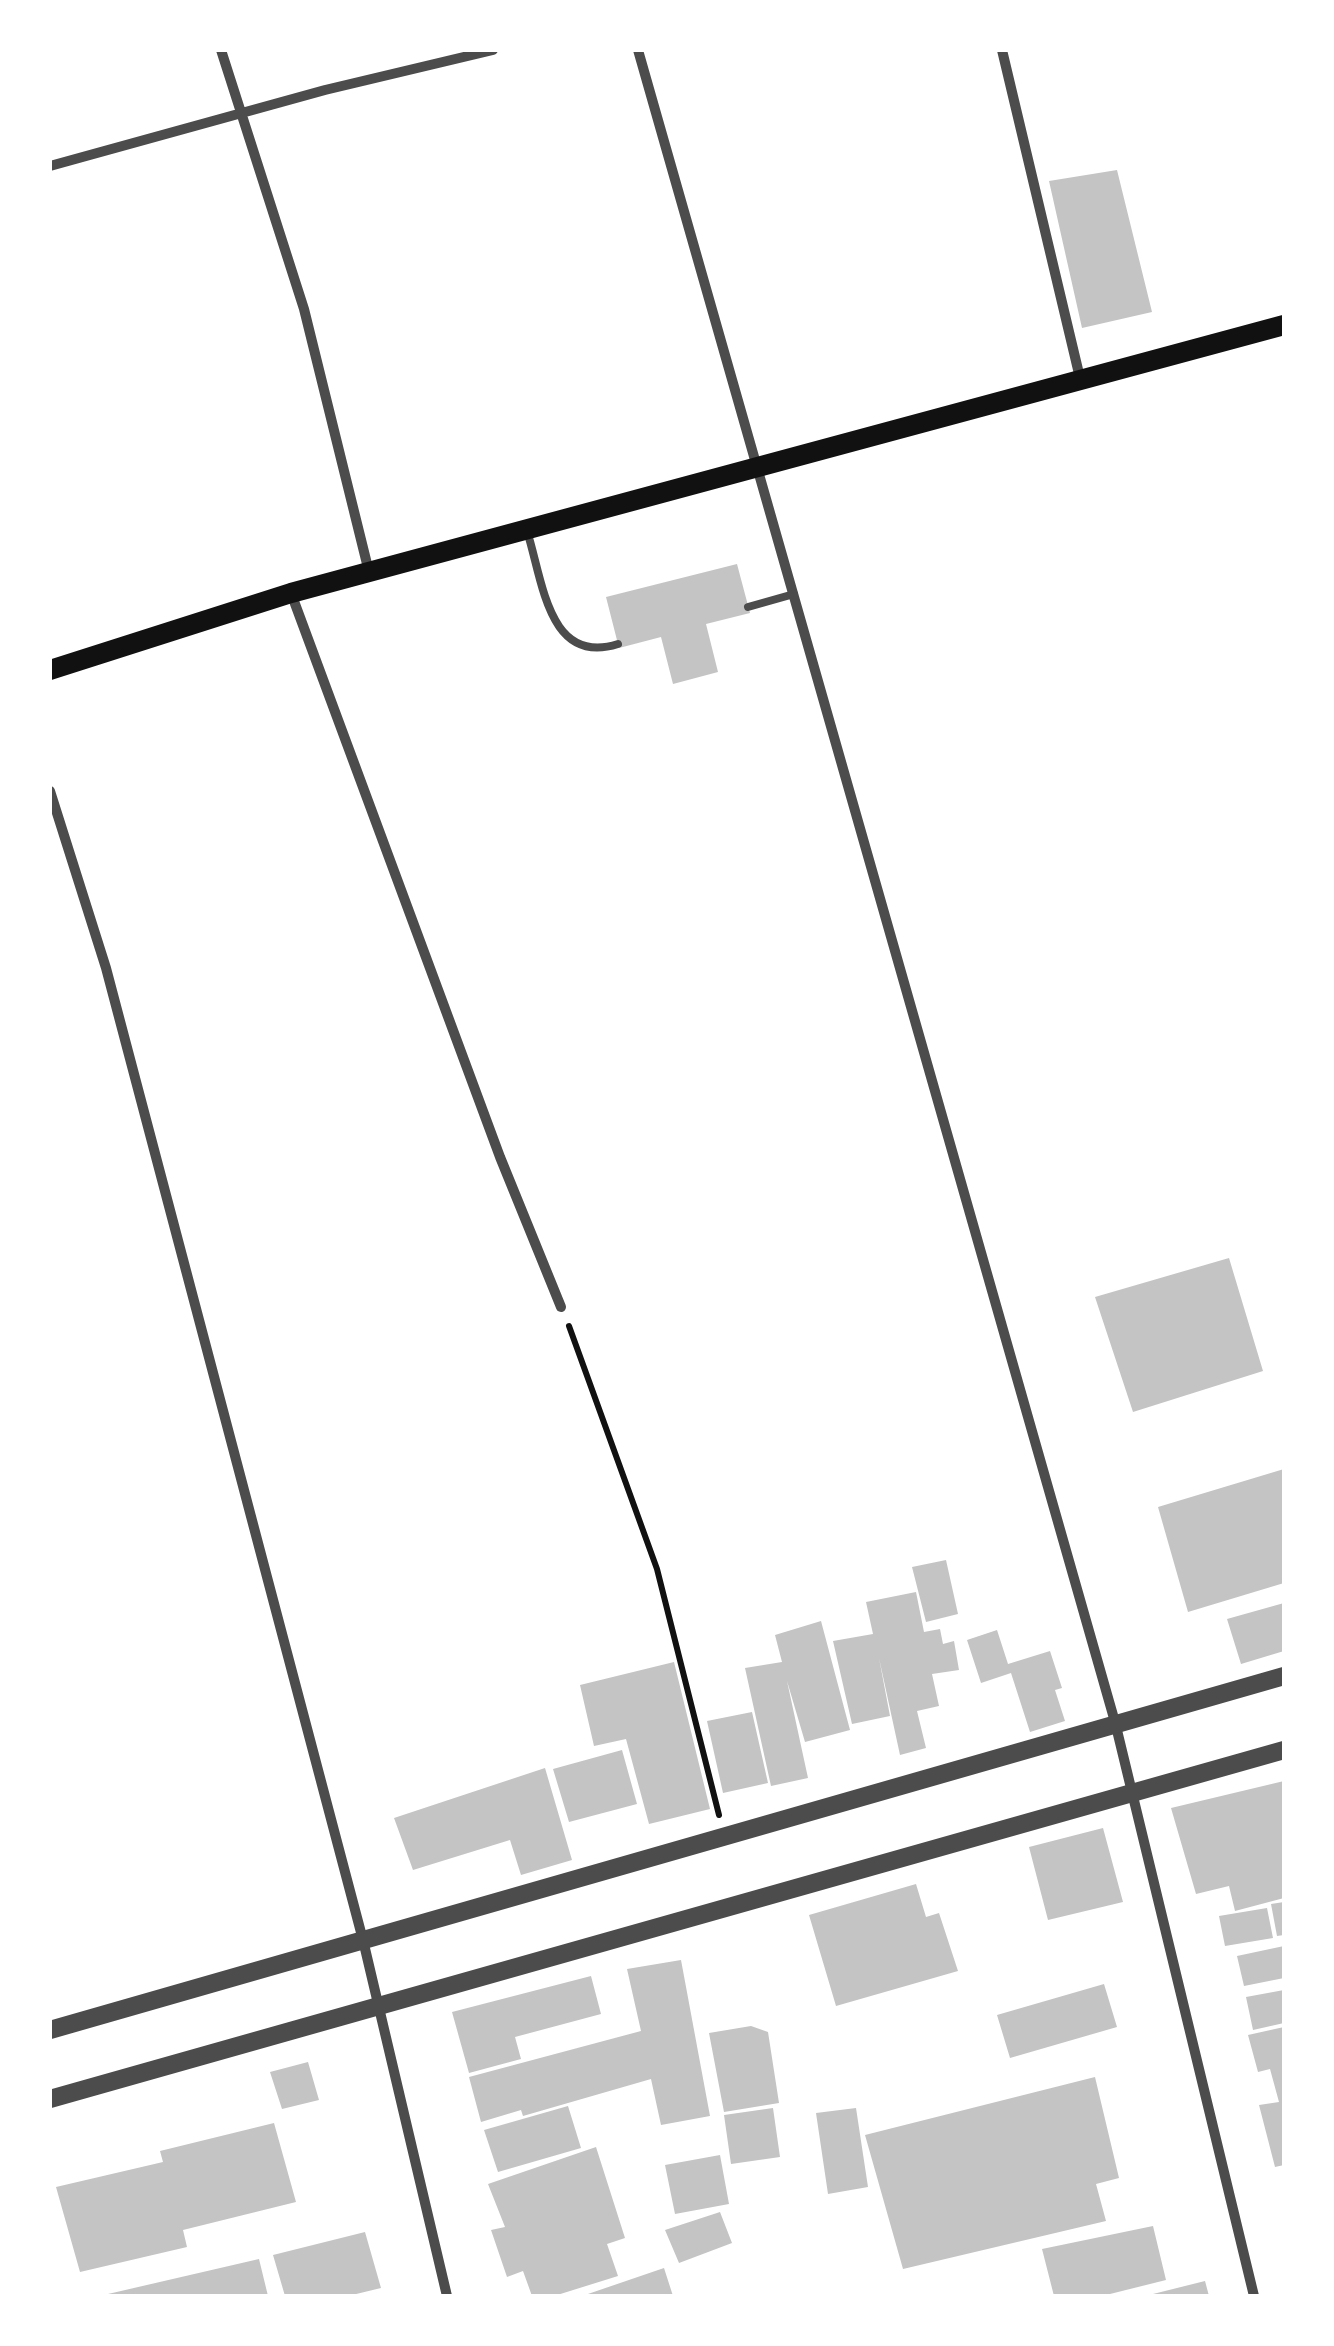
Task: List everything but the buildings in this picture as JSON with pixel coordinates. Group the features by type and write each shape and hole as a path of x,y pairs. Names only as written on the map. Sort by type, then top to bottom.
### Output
{"main road":[{"path":"50,670 291,593 1284,325"}],"street":[{"path":"221,50 304,310 369,572"},
{"path":"50,166 494,50"},
{"path":"638,50 1116,1722 1254,2296"},
{"path":"1002,50 1080,378"},
{"path":"291,593 480,1104 561,1306"},
{"path":"50,791 106,968 363,1940 446,2296"},
{"path":"50,2030 1284,1676"},
{"path":"50,2099 1284,1750"}],"lane":[{"path":"526,528 563,637 588,648 618,644"},
{"path":"748,607 794,594"}],"path":[{"path":"561,1306 657,1569 693,1700 724,1837"}]}
